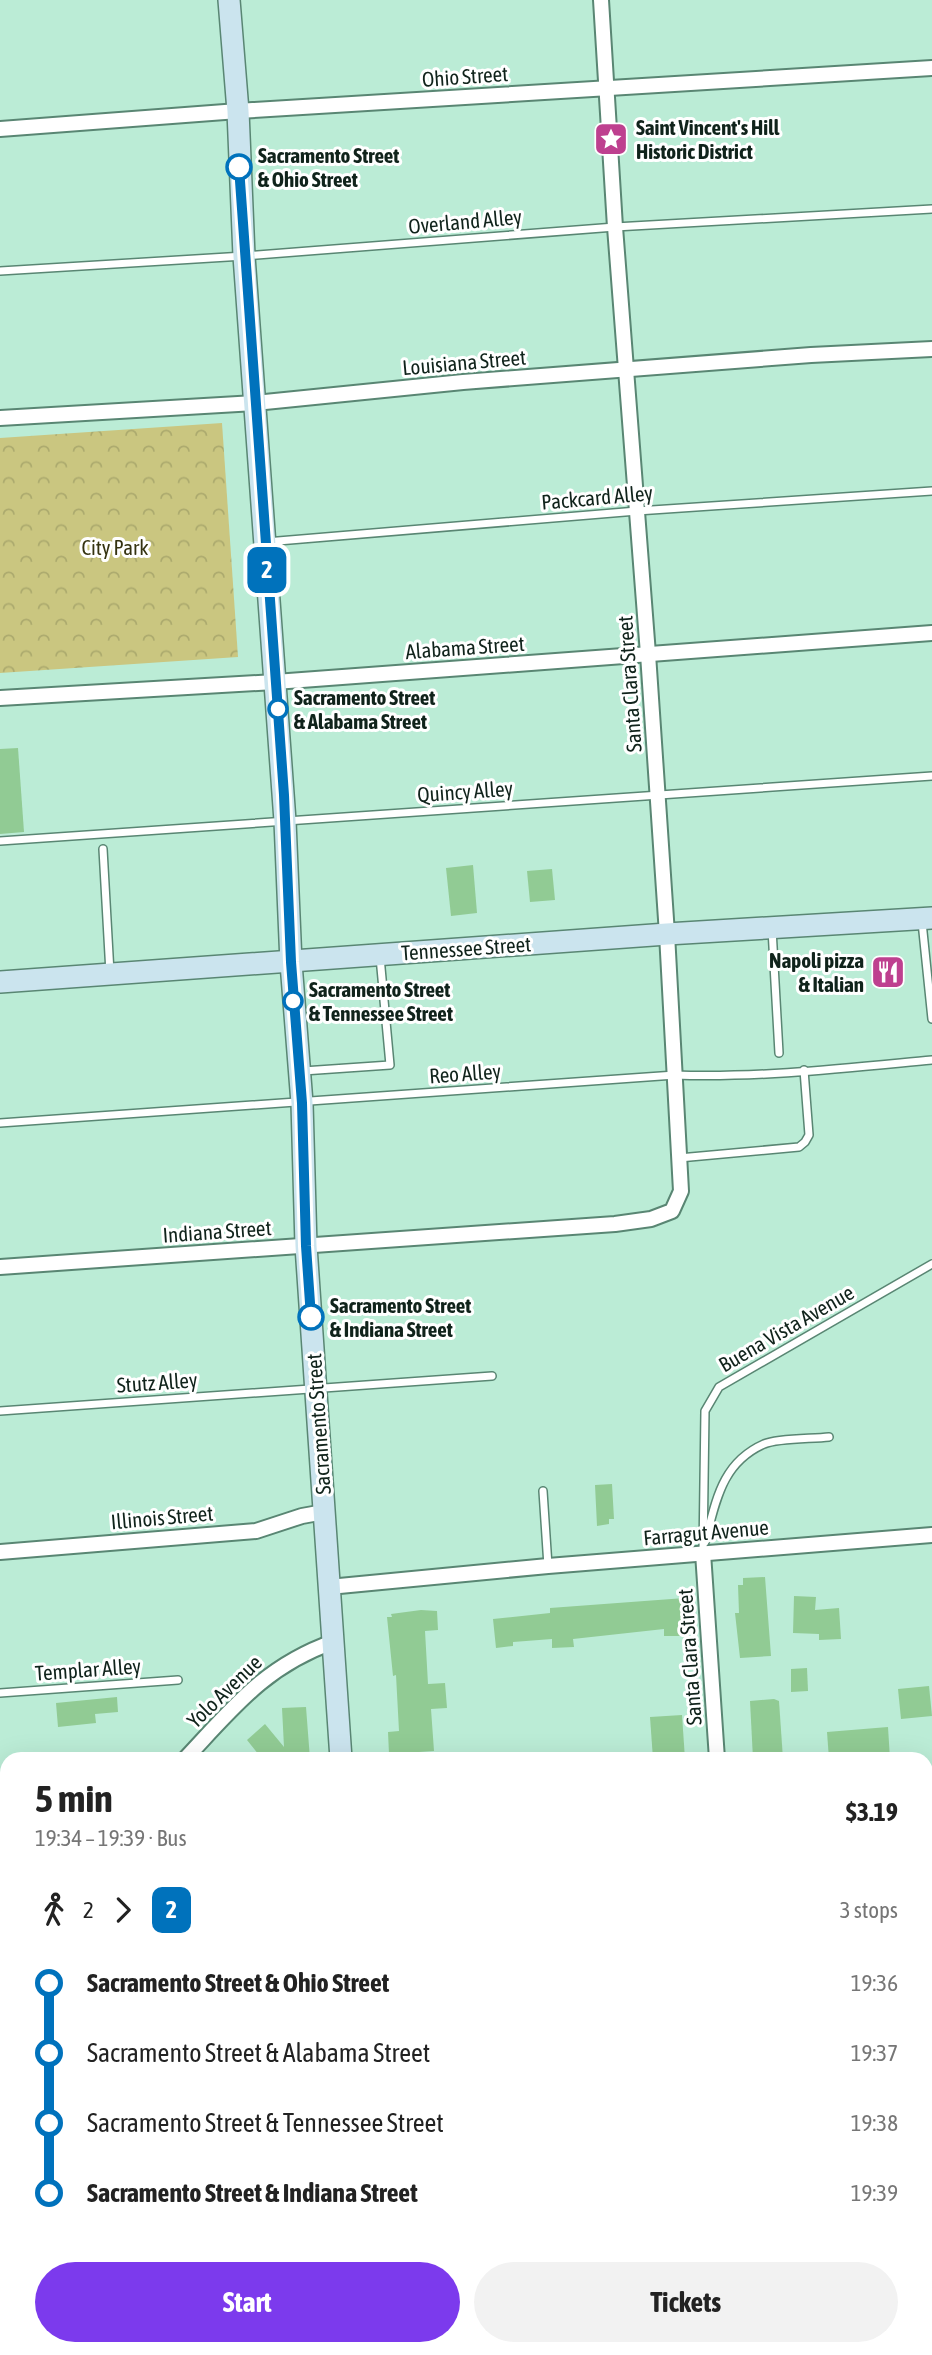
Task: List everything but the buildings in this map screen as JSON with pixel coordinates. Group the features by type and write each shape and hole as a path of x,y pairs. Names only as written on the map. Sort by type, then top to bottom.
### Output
{"main road":[{"name":"Sacramento Street","path":"229,0 238,111 244,256 285,821 291,962 302,1103 306,1246 341,1752"},
{"name":"Tennessee Street","path":"0,982 927,918"}],"street":[{"name":"Santa Clara Street","path":"520,1231 651,1219 672,1211 681,1191 667,934 601,0"},
{"name":"Ohio Street","path":"0,129 238,111 932,68"},
{"name":"Louisiana Street","path":"0,418 255,403 463,382 811,355 932,349"},
{"name":"Alabama Street","path":"0,698 275,682 932,633"},
{"name":"Indiana Street","path":"0,1267 520,1231"},
{"name":"Illinois Street","path":"0,1552 256,1531 302,1516 325,1522"},
{"name":"Farragut Avenue","path":"329,1587 548,1566 932,1535"},
{"name":"Santa Clara Street","path":"703,1553 717,1752"},
{"name":"Yolo Avenue","path":"192,1752 242,1698 276,1669 304,1652 333,1642"}],"lane":[{"name":"Overland Alley","path":"0,271 244,256 615,227 932,209"},
{"name":"Packcard Alley","path":"265,542 638,511 932,491"},
{"name":"Quincy Alley","path":"0,841 932,776"},
{"path":"103,849 110,973"},
{"path":"927,918 932,1019"},
{"path":"772,928 779,1053"},
{"path":"299,1071 390,1065 380,954"},
{"name":"Reo Alley","path":"0,1123 675,1075 716,1076 932,1060"},
{"path":"679,1158 799,1147 808,1135 804,1070"},
{"name":"Buena Vista Avenue","path":"703,1553 705,1411 719,1387 932,1264"},
{"name":"Stutz Alley","path":"0,1411 492,1376"},
{"path":"703,1553 719,1489 739,1460 766,1443 829,1437"},
{"path":"543,1491 548,1566"},
{"name":"Templar Alley","path":"0,1693 178,1680"}],"green space":[{"name":"City Park","path":"222,423 238,657 0,673 0,438"}],"bus line":[{"name":"2","path":"239,167 284,795 311,1317"}],"place":[{"name":"Saint Vincent's Hill Historic District","path":"611,139"},
{"name":"Sacramento Street & Ohio Street","path":"239,167"},
{"name":"Sacramento Street & Alabama Street","path":"278,709"},
{"name":"Napoli pizza & Italian","path":"888,972"},
{"name":"Sacramento Street & Tennessee Street","path":"293,1001"},
{"name":"Sacramento Street & Indiana Street","path":"311,1317"}]}
